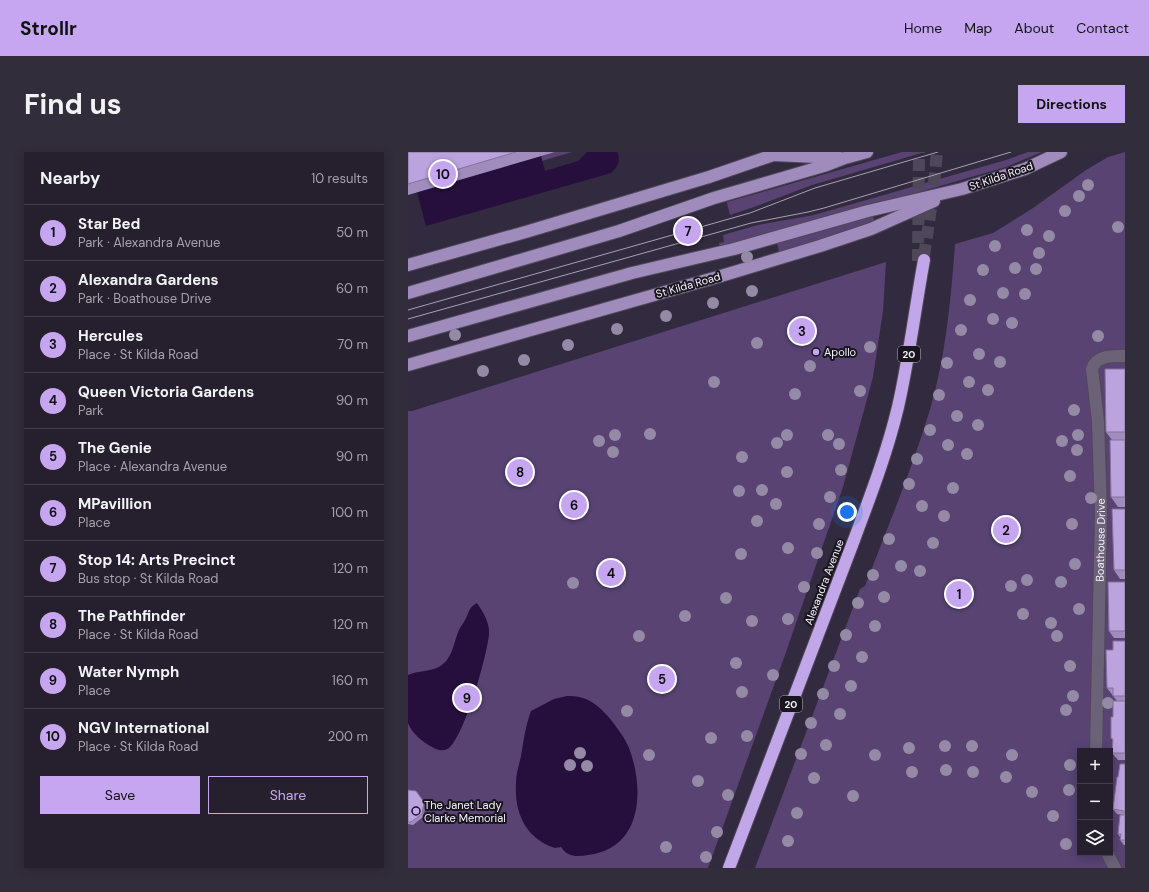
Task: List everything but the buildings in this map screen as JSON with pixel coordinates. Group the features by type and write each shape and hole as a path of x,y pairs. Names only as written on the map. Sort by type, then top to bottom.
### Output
{"highway":[{"name":"Alexandra Avenue","path":"729,868 874,486 889,439 901,394 911,341 921,261"}],"main road":[{"path":"408,293 619,231 714,198 867,152"},
{"name":"St Kilda Road","path":"408,336 632,272 734,249 868,211 962,189 1025,169 1061,152"},
{"path":"408,265 529,231 708,177 777,153 845,158"},
{"name":"St Kilda Road","path":"408,365 721,276 820,246 871,229 962,189"}],"street":[{"name":"Boathouse Drive","path":"1096,748 1101,514 1098,421 1092,369 1098,360 1106,357 1125,356"},
{"path":"1108,856 1115,868"}],"shaded area":[{"path":"554,152 572,152 542,161 541,156"},
{"path":"587,152 617,152 619,158 618,163 611,173 426,226 417,192 541,156 545,171 578,161"},
{"path":"902,152 925,152 812,185 730,215 727,202"},
{"path":"1028,152 1042,152 1006,167 720,248 719,243 724,242 723,235 758,225 814,215 1006,160"},
{"path":"1125,152 1125,868 755,868 860,589 865,586 924,429 941,366 950,305 955,244 993,233 1033,208 1086,170 1108,157"},
{"path":"873,216 875,222 827,239 779,252 777,243"},
{"path":"886,262 883,311 873,377 843,487 785,655 708,868 408,868 408,411"},
{"path":"477,603 486,618 489,630 480,676 468,712 455,740 449,748 445,750 438,750 418,737 412,731 408,723 408,675 440,667 446,661 451,653 459,629 471,608"},
{"path":"567,696 584,698 588,700 601,709 608,717 621,733 629,748 634,764 637,782 635,815 629,830 619,842 606,850 584,856 576,856 566,853 561,847 555,848 536,838 524,823 517,805 517,773 531,711 554,699"}],"tunnel":[{"path":"918,261 919,152"},
{"path":"924,256 933,195 937,152"}],"tram line":[{"path":"408,310 750,213 815,188 938,152"},
{"path":"408,319 751,223 824,208 1011,152"}],"place":[{"name":"NGV International","path":"443,174"},
{"name":"Stop 14: Arts Precinct","path":"688,231"},
{"name":"Hercules","path":"802,331"},
{"name":"Apollo","path":"816,352"},
{"name":"The Pathfinder","path":"520,472"},
{"name":"MPavillion","path":"574,505"},
{"name":"Alexandra Gardens","path":"1006,530"},
{"name":"Queen Victoria Gardens","path":"611,573"},
{"name":"Star Bed","path":"959,594"},
{"name":"The Genie","path":"662,679"},
{"name":"Water Nymph","path":"467,698"},
{"name":"The Janet Lady Clarke Memorial","path":"416,811"}]}
